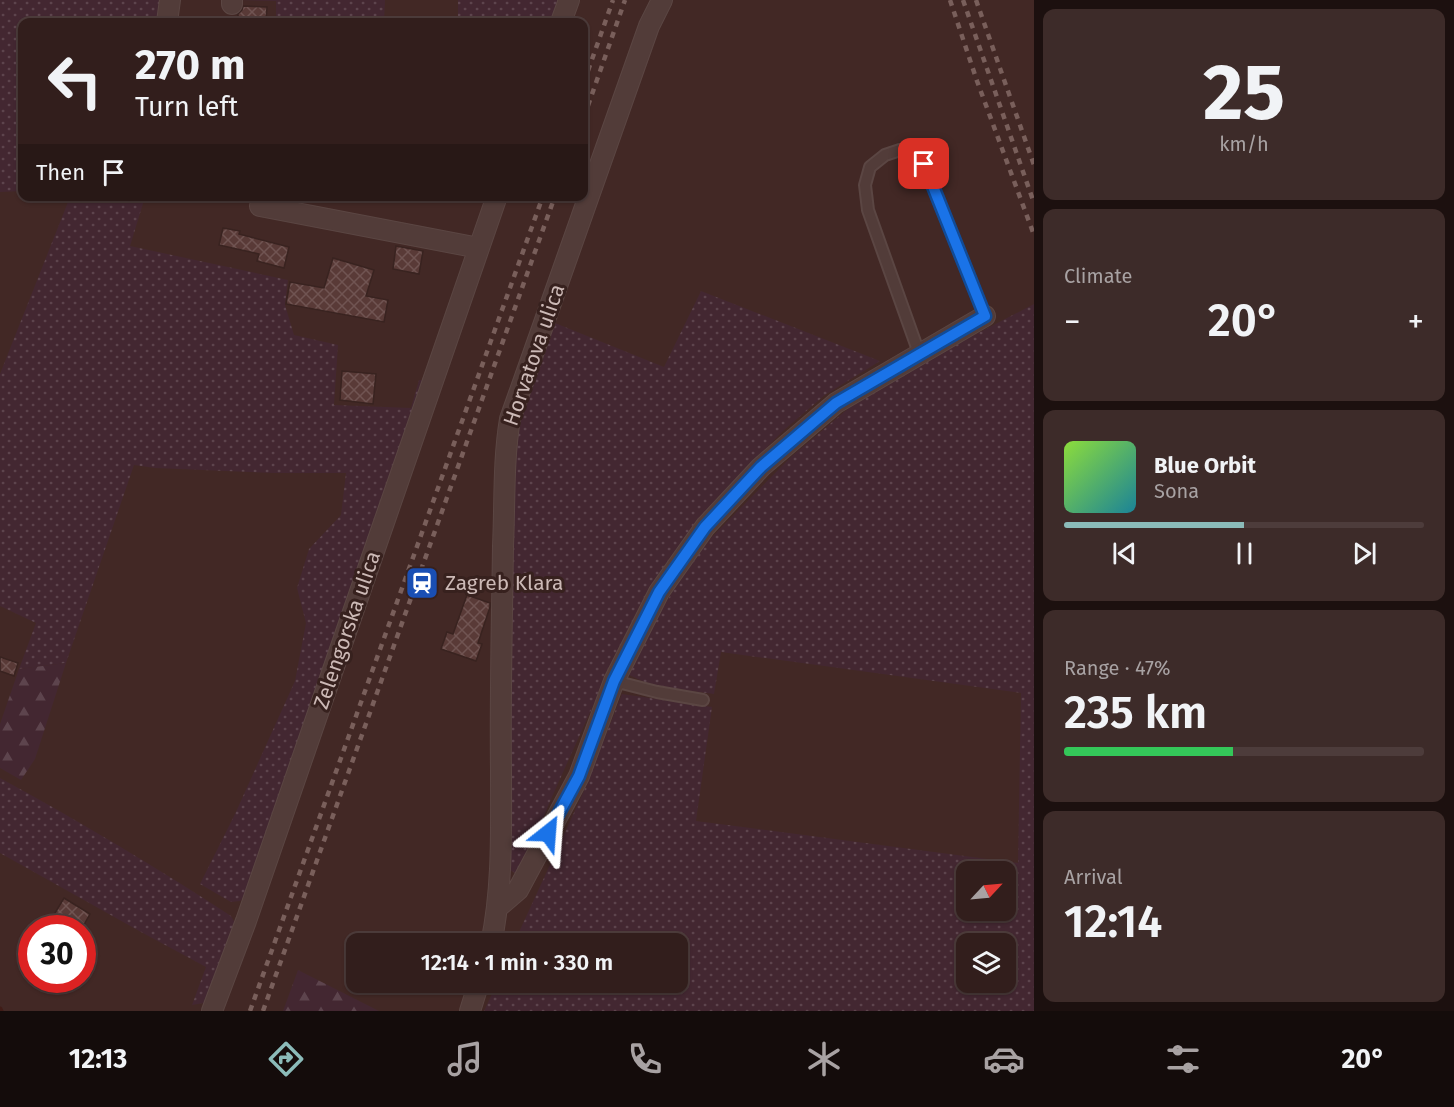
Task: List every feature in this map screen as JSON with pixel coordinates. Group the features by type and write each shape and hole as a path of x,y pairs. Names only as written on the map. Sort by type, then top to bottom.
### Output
{"street":[{"path":"168,18 170,0"},
{"path":"562,18 569,0"},
{"name":"Horvatova ulica","path":"588,198 649,26 662,0"},
{"name":"Zelengorska ulica","path":"212,1011 246,921 495,201"},
{"name":"Horvatova ulica","path":"493,933 501,851 500,672 505,446 510,419 587,201"},
{"path":"260,206 479,248"},
{"path":"497,908 518,890 579,776 614,681 659,592 705,527 761,467 836,403 985,316"},
{"path":"470,1011 476,993"}],"lane":[{"path":"919,353 868,210 865,185 870,167 885,155 900,150 911,152 924,164 985,316"},
{"path":"614,681 657,692 704,700"}],"green space":[{"path":"0,0 164,0 157,18 18,18 18,191 0,192"},
{"path":"239,0 385,0 384,18 276,18 276,1"},
{"path":"458,0 563,0 556,18 458,18"},
{"path":"68,201 144,201 130,246 288,280 285,305 294,335 338,345 334,405 411,408 419,380 425,380 245,897 240,901 231,902 200,884 235,814 295,681 306,623 297,588 309,549 341,515 346,473 275,473 155,468 134,465 66,663 19,669 36,623 0,606 0,374"},
{"path":"701,291 880,361 825,395 784,430 717,498 691,529 619,648 551,799 521,873 515,873 505,867 514,428 550,321 664,367"},
{"path":"1034,304 1034,1011 484,1011 492,993 688,993 688,933 519,933 583,793 622,694 712,707 696,821 1003,861 956,861 956,921 1016,921 1021,693 721,652 714,694 653,686 629,675 631,663 678,582 707,542 792,456 849,408 915,366"},
{"path":"66,663 35,759 21,780 0,768 0,724 19,669"},
{"path":"0,778 117,845 231,916 235,923 209,1001 192,1005 206,967 0,853"},
{"path":"298,970 379,1011 283,1011"}],"building":[{"path":"243,6 267,7 266,18 238,18"},
{"path":"223,228 240,231 239,234 289,247 284,268 257,261 259,254 219,245"},
{"path":"396,246 423,251 419,274 393,269"},
{"path":"333,258 374,270 366,296 388,300 384,322 286,304 290,282 324,288"},
{"path":"342,371 376,374 373,404 340,400"},
{"path":"467,595 490,603 478,643 482,644 476,661 441,649 447,632 453,634"},
{"path":"0,657 18,663 14,676 0,671"},
{"path":"64,898 90,914 89,915 54,915"}],"railway":[{"path":"588,71 613,0"},
{"path":"588,106 625,0"},
{"path":"950,0 977,81 1034,235"},
{"path":"963,0 1034,203"},
{"path":"976,0 1034,165"},
{"path":"250,1011 541,201"},
{"path":"263,1011 553,201"}],"place":[{"name":"Zagreb Klara","path":"422,583"}],"route":[{"path":"548,833 579,776 614,681 659,592 705,527 761,467 836,403 985,316 924,164"}]}
